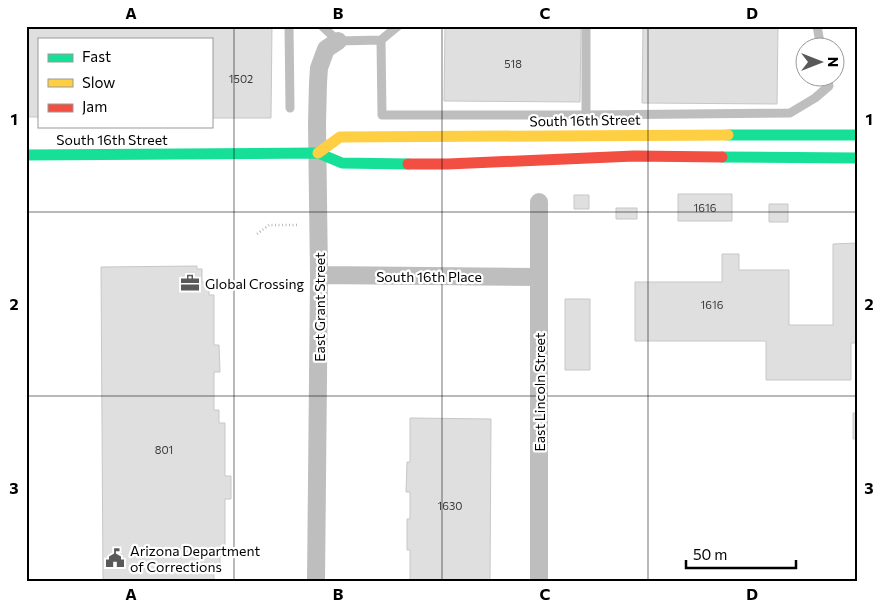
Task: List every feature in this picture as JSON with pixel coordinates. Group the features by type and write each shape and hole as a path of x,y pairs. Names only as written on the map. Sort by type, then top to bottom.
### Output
{"main road":[{"name":"South 16th Street","path":"318,153 340,137 451,138 635,134 857,135"},
{"name":"South 16th Street","path":"26,155 318,153 342,163 448,164 634,156 857,158"}],"street":[{"name":"East Grant Street","path":"316,582 319,276 317,120 319,68 326,49 338,41"},
{"name":"East Lincoln Street","path":"538,582 539,202"},
{"name":"South 16th Place","path":"319,276 539,277"}],"lane":[{"path":"289,26 290,108"},
{"path":"322,26 338,41 381,40 398,26"},
{"path":"586,26 586,115"},
{"path":"381,40 382,114 790,113 828,88"}],"path":[{"path":"257,234 269,225 299,225"}],"building":[{"path":"26,26 272,26 271,118 212,118 212,38 38,38 38,117 26,117"},
{"path":"445,26 581,26 580,102 444,101"},
{"path":"643,26 778,26 777,104 642,103"},
{"path":"678,194 732,194 732,221 678,221"},
{"path":"574,195 589,195 589,209 574,209"},
{"path":"769,204 788,204 788,222 769,222"},
{"path":"616,208 637,208 637,219 616,219"},
{"path":"857,243 857,343 851,343 851,380 766,380 766,341 635,341 635,282 722,282 722,254 739,254 739,270 789,270 789,325 833,325 833,244"},
{"path":"197,266 197,269 202,269 202,282 209,282 209,295 214,295 214,345 219,345 220,372 214,372 214,410 219,410 219,423 225,423 225,476 231,476 231,499 225,499 225,552 220,552 220,567 214,567 214,580 103,581 101,267"},
{"path":"565,299 590,299 590,370 565,370"},
{"path":"853,413 857,413 857,439 853,439"},
{"path":"410,418 491,419 490,582 410,582 410,550 407,550 407,519 410,519 410,492 406,492 407,462 410,462"}],"traffic: fast":[{"path":"728,135 857,135"},
{"path":"26,155 318,153 342,163 408,164"},
{"path":"722,157 857,158"}],"traffic: slow":[{"path":"318,153 340,137 728,135"}],"traffic: jam":[{"path":"408,164 634,156 722,157"}],"place":[{"name":"Global Crossing","path":"190,283"},
{"name":"Arizona Department of Corrections","path":"115,558"}]}
